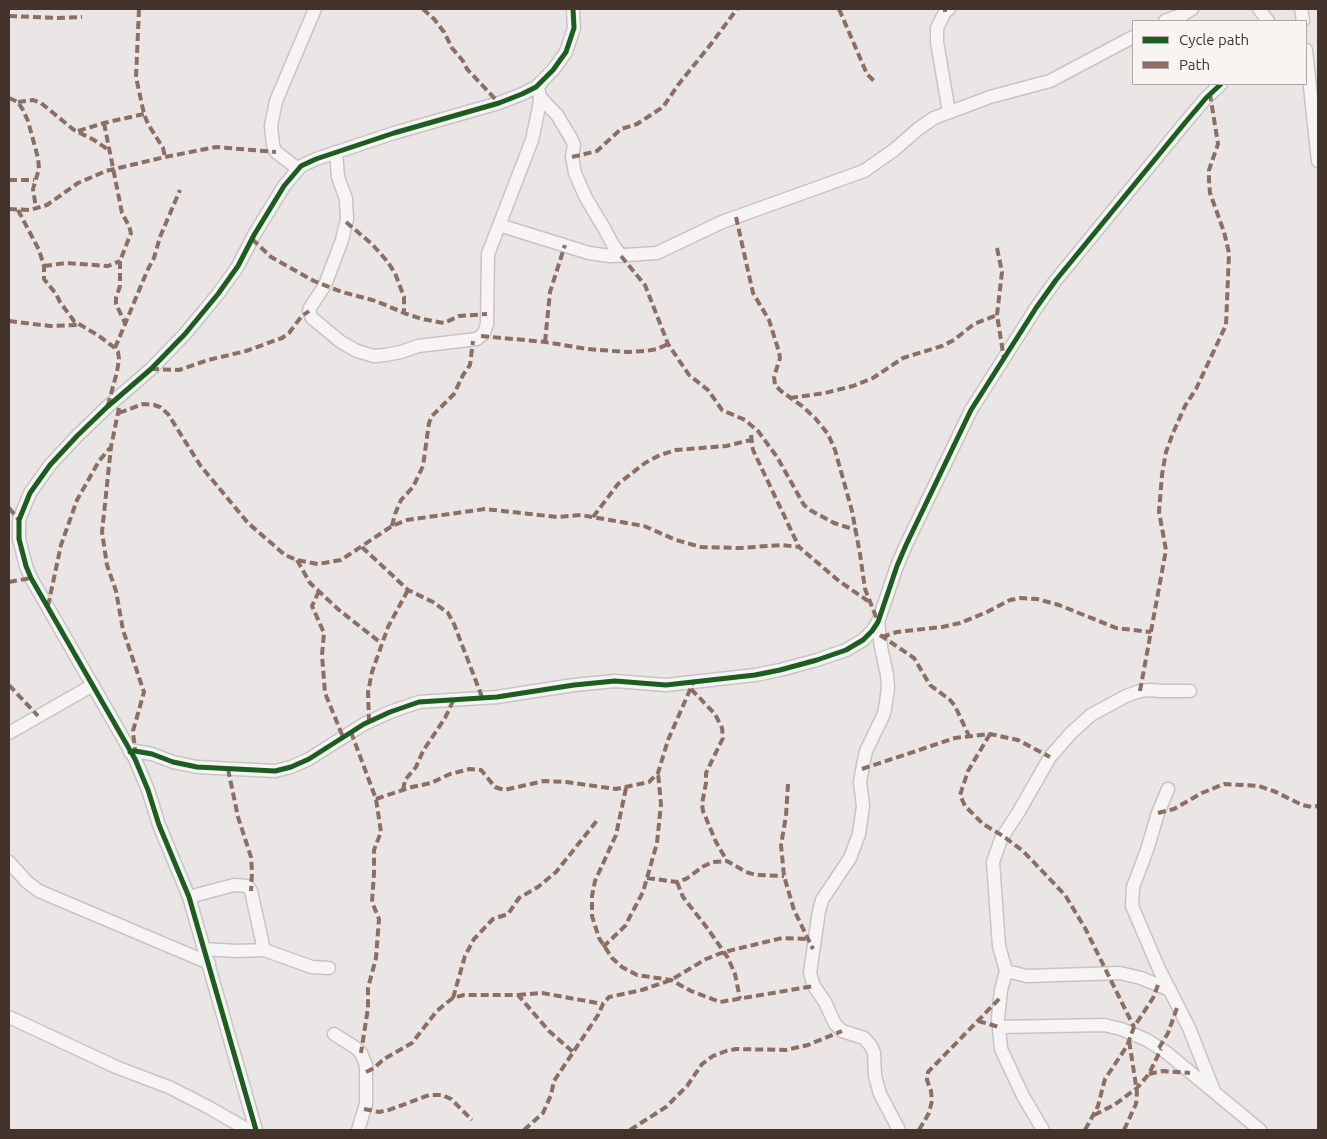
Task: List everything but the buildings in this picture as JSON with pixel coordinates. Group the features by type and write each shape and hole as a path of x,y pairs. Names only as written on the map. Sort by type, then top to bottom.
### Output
{"street":[{"path":"298,169 276,152 273,145 271,126 276,101 315,9"},
{"path":"336,152 338,177 346,199 347,219 342,240 325,285 309,311 312,318 341,342 357,351 374,356 385,356 418,346 466,342 479,338 484,333 487,324 488,254 532,140 540,97 538,87 554,70 566,52 574,28 573,9"},
{"path":"949,9 945,12 937,28 938,50 949,112"},
{"path":"1168,20 1192,9"},
{"path":"499,225 589,252 621,256 657,253 722,222 864,171 888,155 930,120 990,97 1050,81 1132,38"},
{"path":"1307,63 1318,161"},
{"path":"256,1130 189,897 159,825 135,759 31,578 19,539 19,520 30,493 50,465 76,436 151,369 185,334 218,294 238,266 254,235 284,186 298,169 316,159 336,152 499,103 529,90 545,79"},
{"path":"130,752 152,754 173,762 197,767 274,771 291,767 309,759 364,724 419,702 454,698 497,697 574,685 615,681 666,685 755,675 780,670 846,650 862,640 878,622 897,566 951,449 972,410 1036,308 1056,280 1195,111 1220,85"},
{"path":"540,97 557,114 568,132 574,145 572,157 575,174 586,198 621,256"},
{"path":"878,622 887,675 885,709 866,751 860,782 863,806 858,834 850,858 822,900 810,973 814,986 835,1024 842,1031 864,1038 871,1046 874,1053 875,1076 880,1094 899,1130"},
{"path":"9,733 93,685"},
{"path":"1043,1130 1023,1096 1000,1049 1001,990 1006,971 999,946 993,862 1001,839 1050,757 1090,715 1126,696 1150,690 1190,690"},
{"path":"1168,789 1158,812 1147,850 1133,887 1132,906 1159,969 1189,1028 1214,1091"},
{"path":"9,862 27,882 40,891 209,963"},
{"path":"189,897 234,885 247,886 251,891 264,950"},
{"path":"204,950 264,950 312,967 329,968"},
{"path":"1006,971 1027,976 1120,973 1141,978 1170,990"},
{"path":"9,1017 116,1067 171,1088 248,1130"},
{"path":"999,1027 1104,1025 1121,1029 1147,1040 1161,1049 1260,1130"},
{"path":"334,1034 356,1048 364,1060 367,1087 366,1104 358,1130"}],"marked path":[{"path":"139,9 136,77 144,114 163,148 165,157"},
{"path":"423,9 444,32 452,48 467,69 499,103"},
{"path":"572,157 597,151 621,129 637,124 663,107 737,9"},
{"path":"839,9 867,74 876,83"},
{"path":"9,16 82,17"},
{"path":"1140,691 1166,550 1159,512 1166,452 1185,406 1196,389 1226,325 1229,253 1224,232 1210,193 1209,170 1218,144 1210,94"},
{"path":"9,98 18,102 23,110 38,158 39,169 33,189 36,208"},
{"path":"18,102 33,100 41,103 74,130 110,151"},
{"path":"78,131 144,114"},
{"path":"104,123 122,213 131,233 120,261 120,286 116,298 116,304 125,323"},
{"path":"9,209 30,210 47,205 78,183 106,171 165,157 216,147 276,152"},
{"path":"9,180 34,180"},
{"path":"115,348 154,258 160,237 180,190"},
{"path":"18,210 39,250 44,266 44,279 60,302 74,321 99,336 118,352 117,372 108,405"},
{"path":"736,217 753,293 769,320 779,352 780,358 774,377 775,385 815,418 828,434 835,450 852,511 865,589 878,622"},
{"path":"346,222 372,244 395,273 404,297 404,313"},
{"path":"252,239 271,257 314,281 342,292 376,301 422,319 444,323 459,316 487,314"},
{"path":"545,342 550,292 565,245"},
{"path":"997,248 1002,272 997,315 1004,359"},
{"path":"621,256 645,285 668,344 689,375 708,390 722,410 745,420 758,431 777,457 804,505 834,523 856,530"},
{"path":"44,266 66,263 108,266 120,261"},
{"path":"151,369 179,370 208,360 246,351 282,338 309,311"},
{"path":"790,398 825,393 853,386 873,378 903,358 942,346 954,340 974,324 997,315"},
{"path":"9,321 50,326 79,325"},
{"path":"481,336 627,352 657,349 668,344"},
{"path":"392,526 401,500 413,487 423,466 429,423 432,416 454,394 470,365 473,341"},
{"path":"119,413 143,404 160,407 168,414 200,465 248,523 285,555 297,560 318,564 341,560 392,526 407,520 485,509 557,517 581,515 644,526 676,540 701,547 740,548 782,545 799,547 839,581 868,601"},
{"path":"119,408 111,447 102,532 107,565 116,591 123,630 144,692 133,731 135,751"},
{"path":"751,435 753,450 799,547"},
{"path":"593,517 618,484 645,463 660,455 676,450 726,446 751,440"},
{"path":"48,606 61,545 77,500 99,461 110,448"},
{"path":"9,508 19,520"},
{"path":"362,547 408,590 433,602 448,613 482,697"},
{"path":"297,560 310,583 339,610 381,643"},
{"path":"9,582 31,578"},
{"path":"369,722 368,692 372,672 388,627 408,590"},
{"path":"319,591 312,606 324,633 322,655 325,693 343,737"},
{"path":"882,637 897,632 960,623 1010,600 1020,598 1037,599 1059,605 1116,628 1151,632"},
{"path":"880,635 914,658 930,685 955,706 969,736"},
{"path":"376,799 470,769 481,770 495,787 504,790 544,781 616,789 649,782 658,773 668,740 693,683"},
{"path":"9,685 38,716"},
{"path":"691,689 715,714 722,728 723,738 706,773 702,804 716,842 727,861"},
{"path":"403,790 405,780 416,767 423,751 445,718 454,699"},
{"path":"351,732 376,799 381,832 374,850 372,902 379,919 376,958 368,988 368,1008 361,1053"},
{"path":"990,734 968,771 960,795 965,806 983,824 1023,851 1065,895 1085,928 1134,1027"},
{"path":"862,769 955,738 990,734 1018,740 1050,757"},
{"path":"228,769 238,817 251,857 251,891"},
{"path":"603,947 625,926 643,892 657,843 661,804 658,773"},
{"path":"788,784 786,816 781,845 784,876 794,910 813,949"},
{"path":"1158,813 1174,809 1202,793 1224,784 1259,786 1302,805 1318,806"},
{"path":"626,788 616,835 595,881 592,896 592,916 599,938 612,958 622,967 637,975 671,980 691,991 720,1002 814,986"},
{"path":"453,998 465,956 474,939 493,919 508,914 519,898 538,887 556,872 599,818"},
{"path":"647,878 677,882 686,879 713,862 727,861 746,872 756,875 784,876"},
{"path":"677,882 683,897 728,958 735,974 740,999"},
{"path":"524,1130 543,1113 551,1095 554,1081 609,997 642,990 671,980 706,959 724,952 782,938 808,939"},
{"path":"1085,1130 1098,1106 1105,1079 1127,1046 1134,1027 1153,998 1158,985"},
{"path":"518,995 542,993 603,1004"},
{"path":"366,1072 412,1043 436,1012 453,998 464,995 518,995 549,1031 573,1052"},
{"path":"919,1130 929,1113 932,1101 927,1080 928,1072 1000,998"},
{"path":"1159,1048 1168,1033 1178,1005"},
{"path":"978,1021 999,1027"},
{"path":"630,1130 666,1107 687,1086 702,1064 713,1056 736,1049 786,1050 808,1045 842,1031"},
{"path":"1124,1130 1136,1104 1137,1092 1129,1040"},
{"path":"1094,1115 1114,1105 1137,1088 1149,1074 1161,1049"},
{"path":"1149,1074 1163,1071 1190,1073"},
{"path":"364,1109 379,1112 429,1095 442,1095 451,1099 472,1120"}],"cycle path":[{"path":"256,1130 189,897 159,825 148,790 135,759 31,578 19,539 19,520 30,493 50,465 107,407 151,369 185,334 218,294 238,266 254,235 284,186 301,166 316,159 394,133 499,103 536,87 553,70 566,52 574,28 573,9"},
{"path":"130,752 152,754 173,762 197,767 275,771 291,767 309,759 364,724 419,702 497,697 574,685 615,681 666,685 755,675 817,660 846,650 863,640 878,622 906,545 971,410 1036,308 1056,280 1184,124 1220,85"}]}
